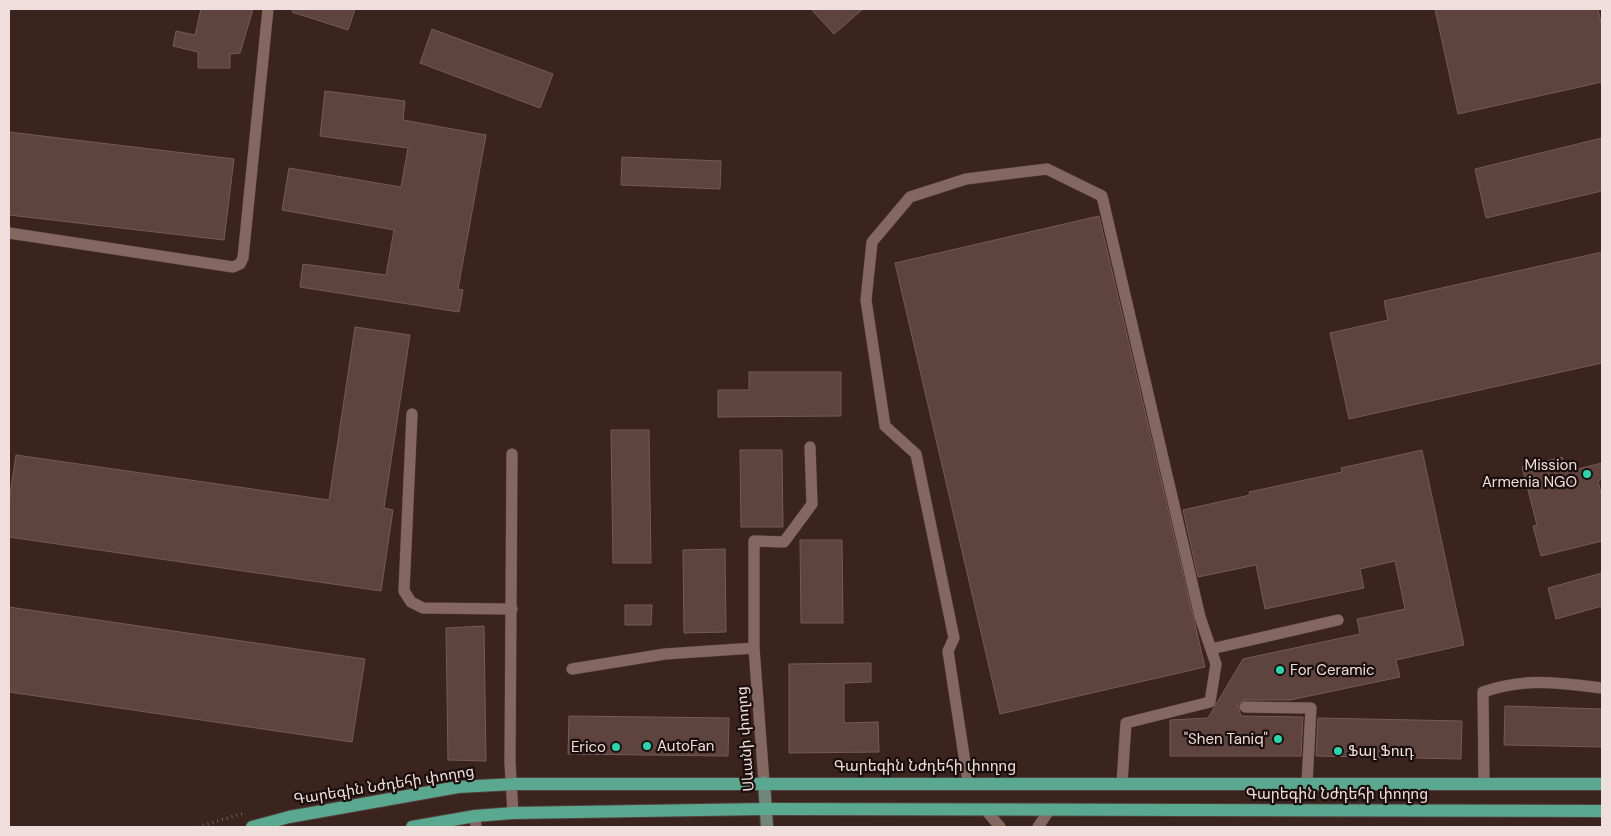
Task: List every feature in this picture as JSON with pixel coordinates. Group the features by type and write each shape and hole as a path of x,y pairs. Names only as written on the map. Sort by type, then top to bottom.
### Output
{"main road":[{"name":"Գարեգին Նժդեհի փողոց","path":"252,827 289,817 458,787 513,784 764,782 1602,784"},
{"name":"Գարեգին Նժդեհի փողոց","path":"412,827 476,822 513,813 766,809 1602,811"}],"street":[{"name":"Սևանի փողոց","path":"764,782 767,827"}],"lane":[{"path":"9,233 233,267 240,264 243,258 268,9"},
{"path":"968,782 948,651 954,638 916,454 885,426 866,300 872,242 910,197 966,180 1047,169 1102,196 1200,617 1216,664 1210,702 1126,723 1122,783"},
{"path":"412,414 404,591 412,602 423,608 512,609"},
{"name":"Սևանի փողոց","path":"764,782 754,648 754,541 784,542 812,504 810,447"},
{"path":"512,454 510,763 513,784 513,813"},
{"path":"1211,649 1338,620"},
{"path":"572,669 603,662 664,654 754,648"},
{"path":"1484,784 1483,692 1505,684 1539,681 1602,688"},
{"path":"1245,707 1311,708 1307,783"},
{"path":"985,809 1000,827"},
{"path":"1038,827 1050,809"}],"building":[{"path":"201,9 253,9 240,53 230,54 230,68 198,68 198,52 173,46 176,31 195,35"},
{"path":"293,9 355,9 348,30 292,12"},
{"path":"811,9 863,9 834,34"},
{"path":"1435,9 1598,9 1602,27 1602,82 1458,114"},
{"path":"432,29 553,74 540,108 420,63"},
{"path":"325,91 405,101 403,120 486,135 458,289 463,290 459,312 300,287 303,264 386,275 394,230 282,210 289,168 401,187 408,148 320,136"},
{"path":"9,132 234,159 224,240 9,215"},
{"path":"1602,138 1602,191 1486,218 1475,169"},
{"path":"622,157 721,161 720,189 621,185"},
{"path":"1099,216 1205,667 1000,714 895,263"},
{"path":"1602,252 1602,363 1349,419 1330,333 1388,320 1384,301"},
{"path":"355,327 410,335 384,508 393,510 381,591 9,537 9,502 16,455 329,500"},
{"path":"749,372 841,372 841,416 718,417 718,390 749,390"},
{"path":"611,430 649,430 651,563 613,563"},
{"path":"740,450 782,450 783,527 741,527"},
{"path":"1422,450 1464,645 1396,660 1400,677 1290,700 1245,700 1239,703 1238,707 1241,716 1303,717 1301,756 1170,756 1170,720 1208,718 1243,659 1360,634 1357,619 1405,609 1395,561 1360,569 1364,588 1265,609 1256,565 1198,577 1183,510 1250,495 1249,492 1342,472 1341,468"},
{"path":"1562,457 1566,472 1602,463 1602,479 1598,481 1602,497 1602,541 1541,556 1533,526 1537,525 1522,467"},
{"path":"800,540 842,540 843,623 801,623"},
{"path":"725,549 726,632 684,633 683,550"},
{"path":"1602,573 1602,606 1556,619 1548,588"},
{"path":"625,605 652,605 651,625 625,625"},
{"path":"9,607 365,659 352,742 9,692"},
{"path":"484,626 486,761 448,760 446,628"},
{"path":"871,663 871,682 844,683 844,723 878,722 879,752 789,753 789,664"},
{"path":"1505,706 1602,709 1602,747 1504,745"},
{"path":"569,716 729,718 728,756 568,754"},
{"path":"1318,718 1462,721 1461,759 1316,756"}],"place":[{"name":"Mission Armenia NGO","path":"1587,474"},
{"name":"For Ceramic","path":"1280,670"},
{"name":"\"Shen Taniq\"","path":"1278,739"},
{"name":"AutoFan","path":"647,746"},
{"name":"Erico","path":"616,747"},
{"name":"Ֆալ Ֆուդ","path":"1338,751"}]}
